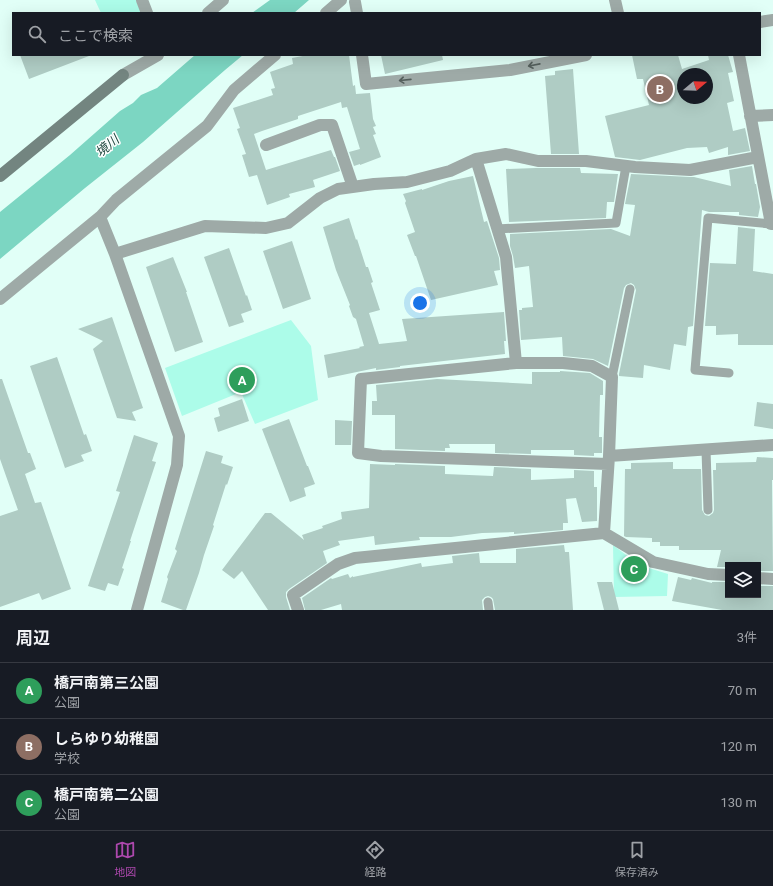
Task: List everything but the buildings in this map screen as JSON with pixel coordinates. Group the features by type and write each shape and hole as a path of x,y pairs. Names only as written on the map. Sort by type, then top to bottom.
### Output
{"street":[{"path":"142,0 147,12"},
{"path":"209,12 223,0"},
{"path":"327,12 341,0"},
{"path":"615,0 618,12"},
{"path":"761,22 773,20"},
{"path":"0,176 123,75 156,56"},
{"path":"0,299 100,216 151,170 207,126 234,90 274,56"},
{"path":"362,56 366,84 510,70 581,56"},
{"path":"739,56 772,224"},
{"path":"750,116 773,115"},
{"path":"266,145 320,125 332,125 353,187"},
{"path":"115,254 205,226 266,228 288,223 320,198 338,189 374,184 406,182 450,171 476,159 506,154 538,161 586,161 626,166 690,170 758,157"},
{"path":"476,159 506,257 516,363"},
{"path":"100,216 115,254 179,436 177,465 137,610"},
{"path":"604,533 609,460 612,377 592,366 563,363 516,363 361,379 358,453 381,456 609,460 773,445"},
{"path":"298,610 293,595 338,564 355,558 604,533 653,562 708,574 725,576"},
{"path":"761,578 773,580"}],"lane":[{"path":"497,230 616,223 626,166"},
{"path":"729,373 694,370 708,218 772,224"},
{"path":"612,377 630,289"},
{"path":"706,450 708,510"}],"shaded area":[{"path":"95,0 136,0 141,12 101,12"},
{"path":"291,320 311,346 318,400 255,424 241,392 182,416 165,368"},
{"path":"613,545 639,565 668,574 667,596 614,597"}],"water":[{"path":"270,0 309,0 295,12 253,12"},
{"name":"境川","path":"194,56 242,56 143,142 0,259 0,212 70,155 120,111 133,103 141,95 157,88"}],"place":[{"name":"しらゆり幼稚園","path":"660,89"},
{"name":"橋戸南第三公園","path":"242,380"},
{"name":"橋戸南第二公園","path":"634,569"}]}
